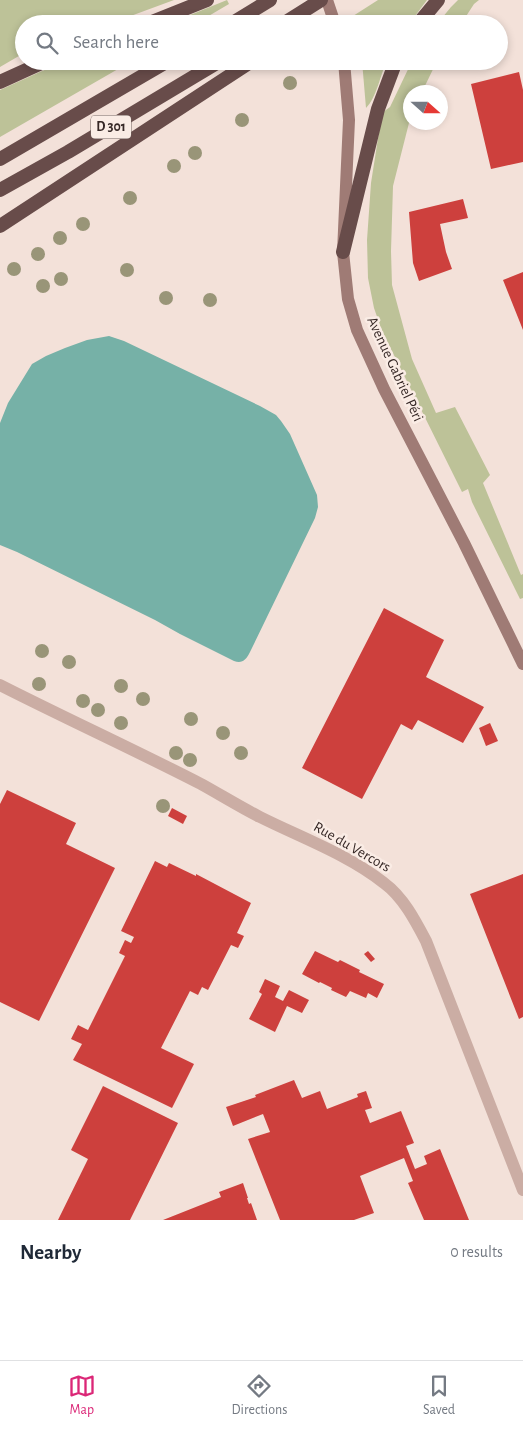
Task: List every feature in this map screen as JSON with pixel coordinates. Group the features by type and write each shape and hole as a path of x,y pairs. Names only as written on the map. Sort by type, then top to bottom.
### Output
{"highway":[{"path":"170,15 207,0"},
{"path":"246,15 270,0"},
{"path":"297,15 321,0"},
{"path":"426,15 438,0"},
{"path":"0,82 26,70"},
{"name":"D 301","path":"0,159 153,70"},
{"name":"D 301","path":"0,190 68,152 205,70"},
{"path":"0,226 238,70"},
{"path":"342,252 378,109 393,70"}],"main road":[{"path":"327,0 332,15"},
{"name":"Avenue Gabriel Péri","path":"345,70 349,120 342,252 348,299 357,330 384,390 464,543 523,664"}],"street":[{"name":"Rue du Vercors","path":"0,686 201,784 260,817 358,865 393,891 417,924 426,941 523,1190"}],"green space":[{"path":"0,0 174,0 133,15 15,15 15,58 0,67"},
{"path":"227,0 229,4 210,15 190,15"},
{"path":"378,0 427,0 416,15 355,15"},
{"path":"458,0 479,0 467,15 444,15"},
{"path":"116,70 0,137 0,90 42,71"},
{"path":"363,70 384,70 376,92 366,108"},
{"path":"408,70 433,70 425,85 403,85 403,130 407,130 393,186 392,285 412,359 436,413 455,407 490,475 483,483 521,575 523,574 523,598 520,599 472,502 468,489 462,492 382,331 374,308 368,278 367,240 371,183 383,112 390,107"}],"water":[{"path":"109,336 124,341 276,415 290,434 317,495 318,507 315,518 250,652 242,662 234,661 155,620 0,545 0,423 8,403 32,364 46,356 87,340"}],"building":[{"path":"519,72 523,90 523,162 491,169 471,84"},
{"path":"463,199 468,218 440,224 452,269 419,281 413,263 409,212"},
{"path":"523,272 523,330 503,280"},
{"path":"384,608 444,640 426,677 484,707 463,743 418,720 412,730 401,724 362,799 302,768"},
{"path":"490,723 498,741 486,746 479,728"},
{"path":"7,790 76,823 66,844 115,868 39,1021 0,1002 0,804"},
{"path":"172,808 187,816 183,824 168,816"},
{"path":"155,861 167,867 169,863 196,876 196,874 251,903 237,933 244,936 238,948 231,945 208,990 202,987 198,995 190,991 161,1048 194,1064 172,1108 73,1060 82,1044 71,1039 78,1025 88,1030 125,956 119,953 125,940 131,943 134,937 121,931"},
{"path":"523,874 523,1017 519,1019 470,894"},
{"path":"315,951 338,962 340,960 384,984 377,998 368,993 366,998 350,991 346,997 302,974"},
{"path":"368,951 375,959 371,962 364,954"},
{"path":"265,979 280,986 275,997 283,1001 289,990 309,1000 302,1013 287,1006 275,1032 249,1019 262,994 259,992"},
{"path":"294,1080 302,1098 320,1091 327,1109 358,1097 357,1094 366,1091 372,1108 365,1110 370,1123 401,1111 414,1143 406,1146 415,1169 427,1164 424,1156 440,1149 469,1220 424,1220 408,1183 413,1181 404,1158 360,1176 374,1213 354,1220 280,1220 248,1139 270,1132 263,1114 233,1126 226,1107 256,1097 255,1095"},
{"path":"103,1086 178,1123 130,1220 58,1220 88,1159 71,1150"},
{"path":"243,1183 249,1204 251,1203 257,1220 163,1220 221,1197 219,1192"}]}
